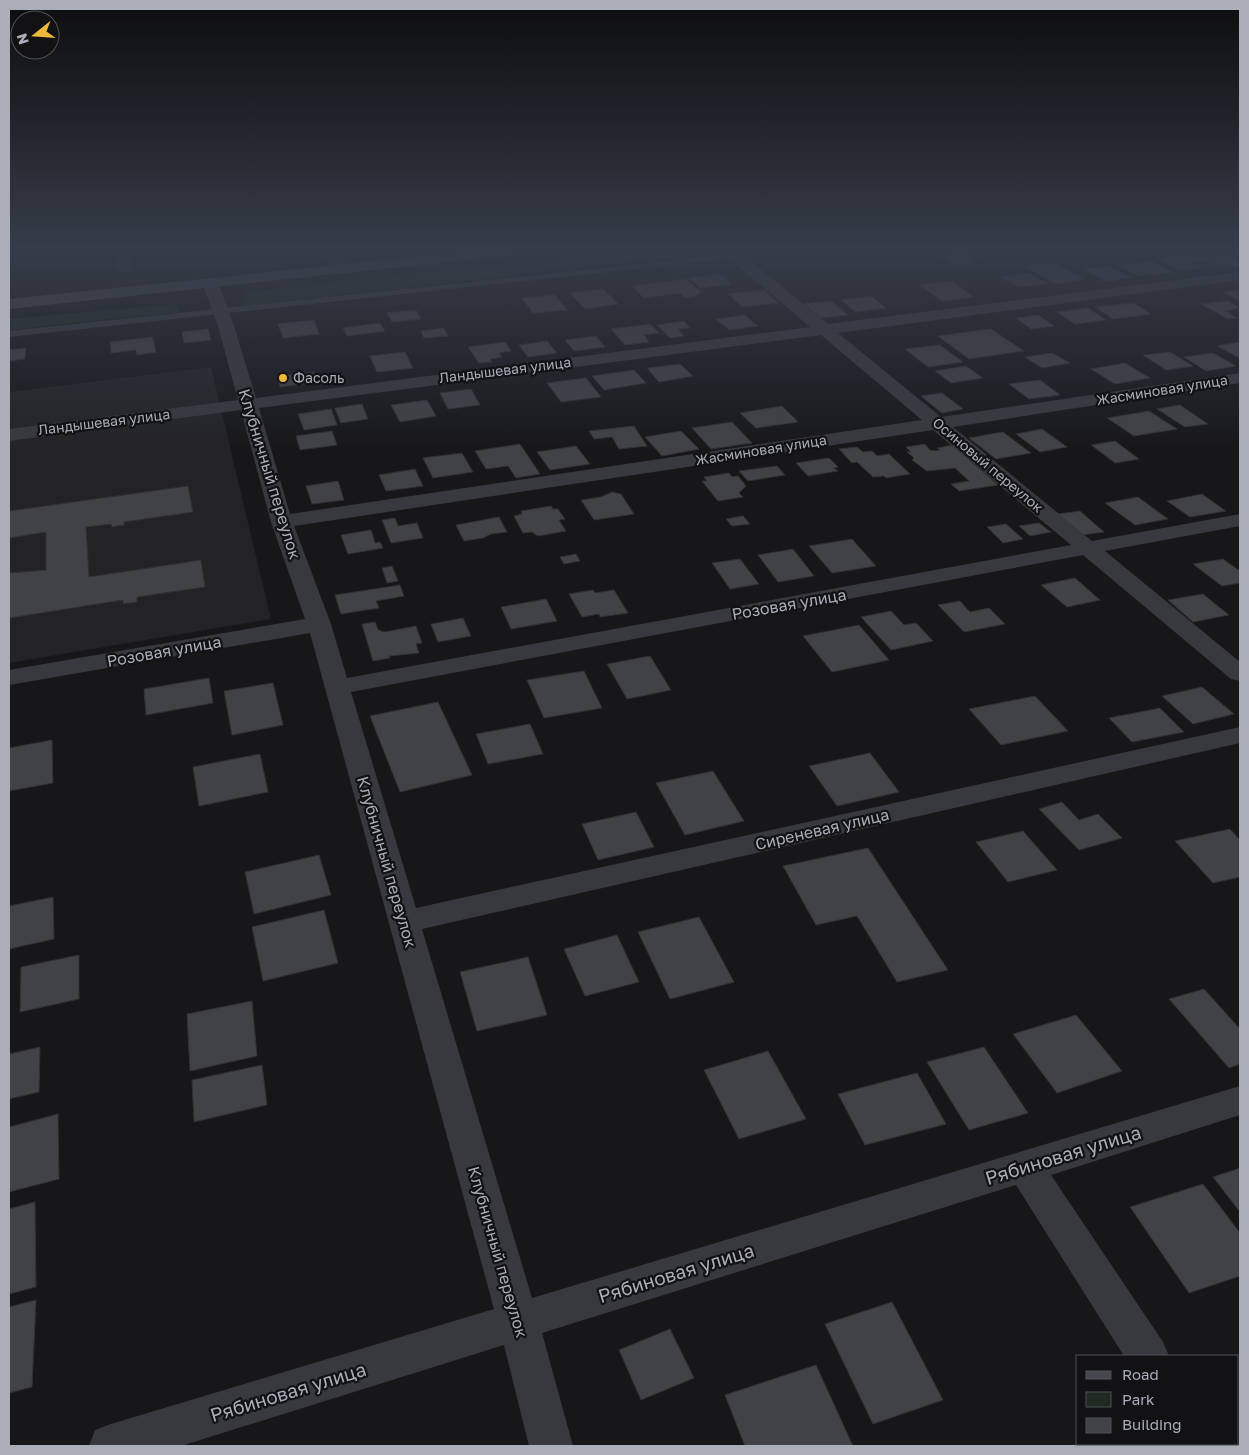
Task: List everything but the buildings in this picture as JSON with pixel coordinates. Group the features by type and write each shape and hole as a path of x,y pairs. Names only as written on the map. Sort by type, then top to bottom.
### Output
{"street":[{"name":"Клубничный переулок","path":"221,317 282,522 319,624 518,1321 551,1446"},
{"name":"Осиновый переулок","path":"808,317 1086,549 1240,674"},
{"name":"Ландышевая улица","path":"9,434 918,317"},
{"name":"Жасминовая улица","path":"282,522 1240,378"},
{"name":"Розовая улица","path":"337,687 1240,520"},
{"name":"Розовая улица","path":"9,678 319,624"},
{"name":"Сиреневая улица","path":"404,922 1240,735"},
{"name":"Рябиновая улица","path":"111,1446 1240,1101"},
{"path":"1025,1167 1147,1355"}],"lane":[{"path":"9,334 159,317"}],"shaded area":[{"path":"211,367 271,619 9,663 9,392"}],"green space":[{"path":"32,317 133,317 9,330 9,319"}],"place":[{"name":"Фасоль","path":"283,378"}]}
